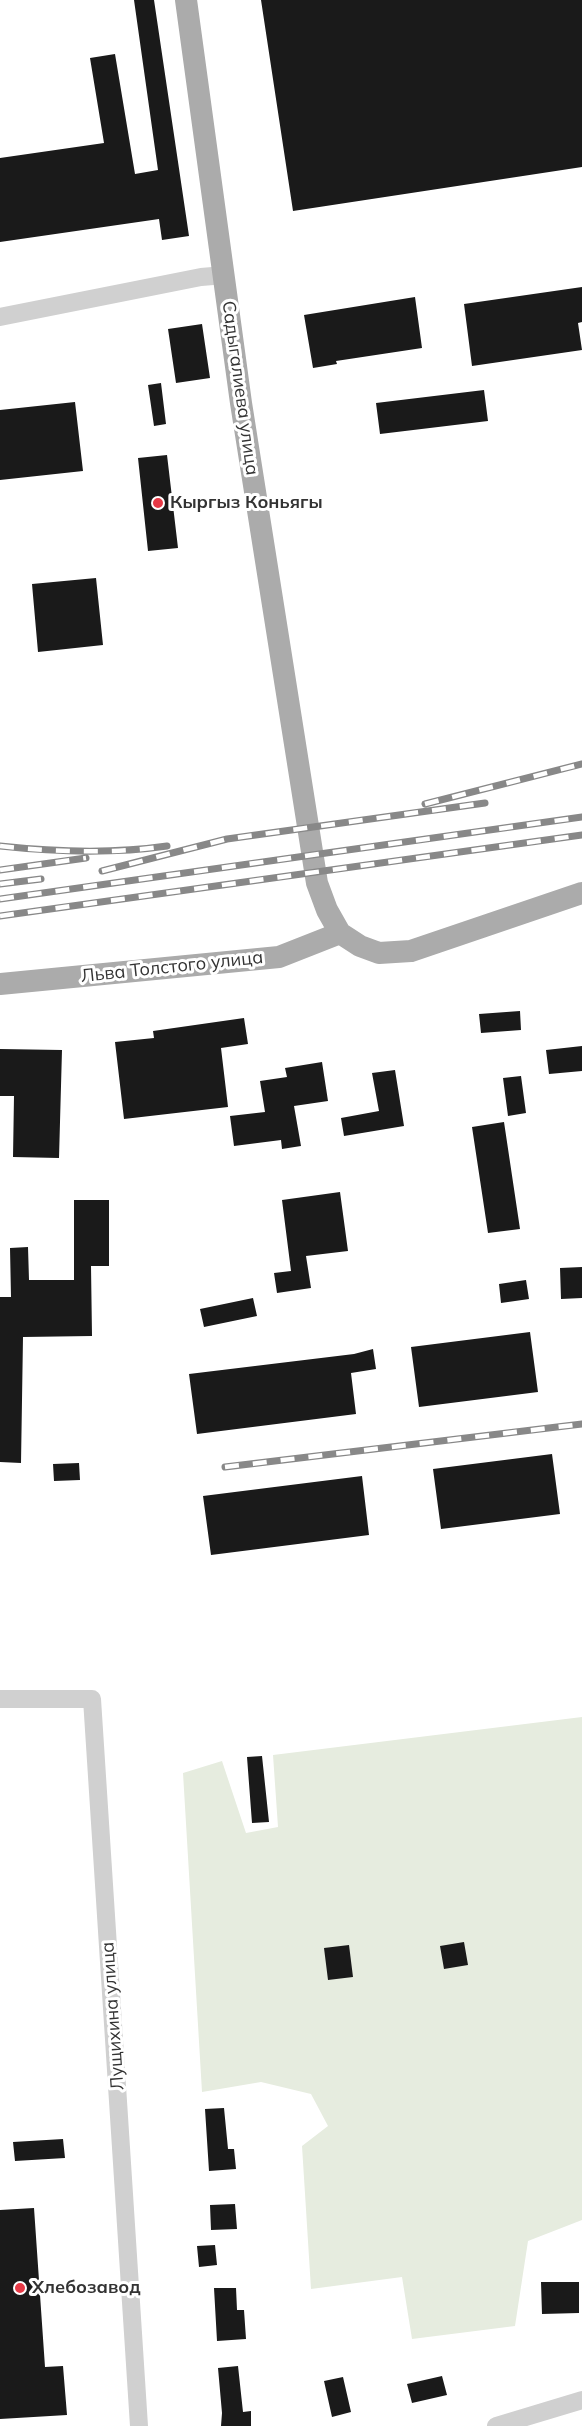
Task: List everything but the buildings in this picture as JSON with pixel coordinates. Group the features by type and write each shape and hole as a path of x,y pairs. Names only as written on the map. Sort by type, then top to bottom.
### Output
{"main road":[{"name":"Садыгалиева улица","path":"186,0 241,403 317,883 327,910 340,933"},
{"path":"340,933 360,946 379,953 411,951 582,892"},
{"name":"Льва Толстого улица","path":"0,984 279,957 340,933"}],"street":[{"path":"0,317 201,277 225,275"},
{"name":"Лущихина улица","path":"0,1699 92,1699 138,2426"},
{"path":"496,2426 543,2418 582,2400"}],"shaded area":[{"path":"582,1717 582,2220 528,2241 515,2326 412,2339 402,2277 311,2289 302,2146 328,2126 311,2094 261,2082 202,2092 183,1773 222,1761 246,1833 278,1827 273,1755"}],"railway":[{"path":"425,804 582,764"},
{"path":"102,871 227,839 485,803"},
{"path":"0,899 582,817"},
{"path":"0,916 582,835"},
{"path":"0,846 84,851 167,846"},
{"path":"0,870 86,858"},
{"path":"0,884 41,879"},
{"path":"225,1467 582,1424"}],"place":[{"name":"Кыргыз Коньягы","path":"158,503"},
{"name":"Хлебозавод","path":"20,2288"}]}
